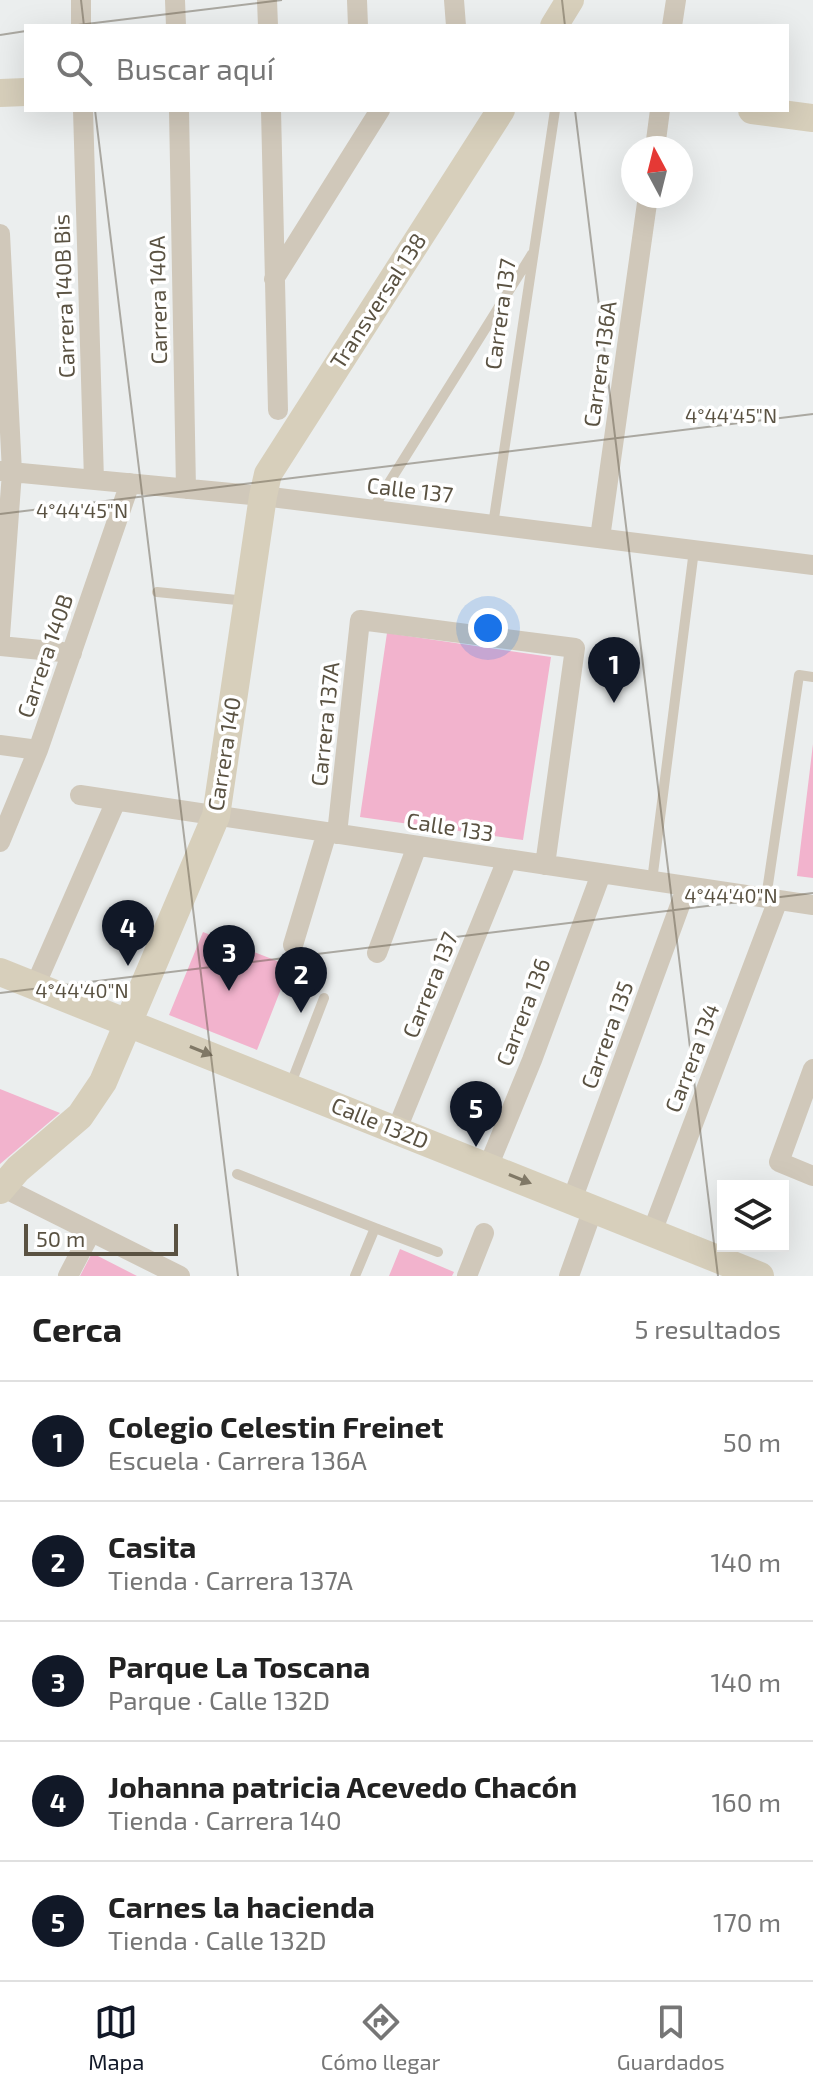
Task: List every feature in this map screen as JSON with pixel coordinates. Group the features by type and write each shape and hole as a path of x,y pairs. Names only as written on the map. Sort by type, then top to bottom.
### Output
{"street":[{"path":"81,0 81,24"},
{"path":"175,0 176,24"},
{"path":"267,0 268,24"},
{"path":"357,0 358,24"},
{"path":"454,0 456,24"},
{"path":"555,24 570,0"},
{"path":"672,24 676,0"},
{"path":"0,93 24,92"},
{"name":"Carrera 140B Bis","path":"83,112 94,480"},
{"name":"Carrera 140A","path":"179,112 186,489"},
{"path":"271,112 278,410"},
{"path":"274,279 379,112"},
{"name":"Transversal 138","path":"263,496 273,464 500,112"},
{"path":"657,136 660,112"},
{"path":"767,112 813,118"},
{"name":"Carrera 136A","path":"600,538 646,208"},
{"path":"0,234 6,471 0,636"},
{"name":"Calle 137","path":"6,471 263,496 813,565"},
{"name":"Carrera 140B","path":"0,842 38,750 130,483"},
{"name":"Carrera 140","path":"1,1188 91,1103 129,1023 216,816 263,496"},
{"name":"Carrera 137A","path":"293,945 332,833 360,620 575,648 545,865"},
{"path":"0,646 72,653"},
{"path":"0,745 38,750"},
{"name":"Calle 133","path":"80,795 813,905"},
{"path":"35,986 116,801"},
{"path":"377,953 417,846"},
{"name":"Carrera 137","path":"397,1129 507,860"},
{"name":"Carrera 136","path":"488,1167 532,1060 601,874"},
{"name":"Carrera 135","path":"569,1276 582,1205 687,886"},
{"name":"Carrera 134","path":"652,1232 772,899"},
{"name":"Calle 132D","path":"0,972 760,1276"},
{"path":"813,1069 779,1162 813,1176"},
{"path":"1,1188 180,1276"},
{"path":"68,1276 91,1232"},
{"path":"467,1276 484,1233"}],"lane":[{"name":"Carrera 137","path":"493,525 555,112"},
{"path":"372,510 534,251"},
{"path":"652,881 694,550"},
{"path":"157,592 247,601"},
{"name":"Carrera 134","path":"772,899 799,675 813,677"},
{"path":"290,1087 324,998"},
{"path":"237,1174 438,1252"},
{"path":"355,1276 375,1228"}],"shaded area":[{"path":"387,633 551,657 523,840 360,817"},
{"path":"813,744 813,878 797,876"},
{"path":"203,932 290,966 257,1050 169,1015"},
{"path":"0,1089 60,1113 0,1164"},
{"path":"400,1249 454,1272 452,1276 389,1276"},
{"path":"92,1253 137,1276 80,1276"}],"place":[{"name":"Colegio Celestin Freinet","path":"614,703"},
{"name":"Johanna patricia Acevedo Chacón","path":"128,966"},
{"name":"Parque La Toscana","path":"229,991"},
{"name":"Casita","path":"301,1013"},
{"name":"Carnes la hacienda","path":"476,1147"}]}
